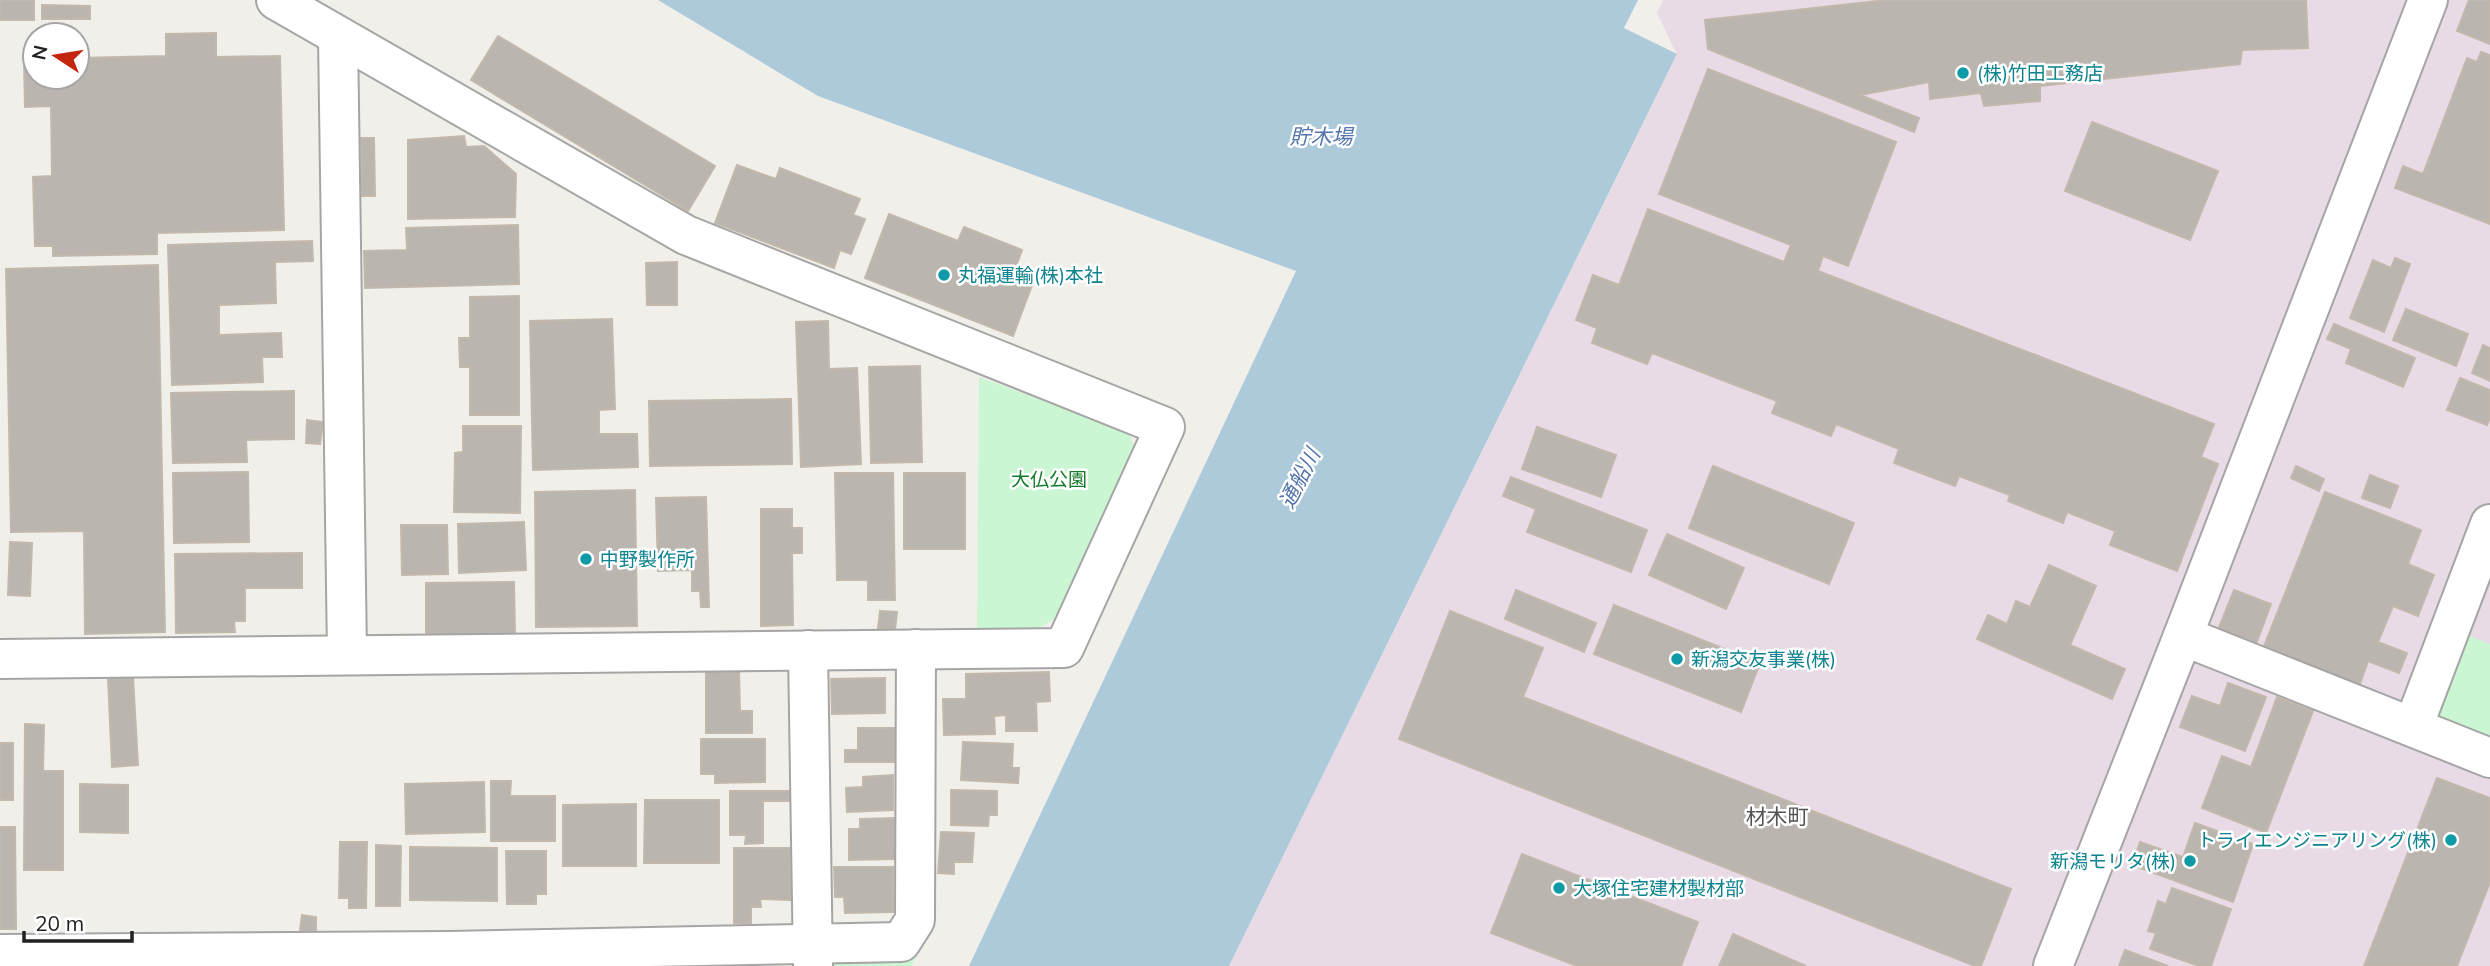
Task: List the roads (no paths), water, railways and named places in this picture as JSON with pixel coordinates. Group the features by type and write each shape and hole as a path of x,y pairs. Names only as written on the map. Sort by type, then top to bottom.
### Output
{"street":[{"path":"0,659 1064,648 1165,427 686,235 276,0"},
{"path":"2053,966 2428,0"},
{"path":"338,37 347,654"},
{"path":"2413,727 2490,524"},
{"path":"2183,636 2490,758"},
{"path":"0,954 251,959 813,954 901,942 915,920 916,649"},
{"path":"808,650 813,954"}],"water":[{"path":"658,0 1638,0 1624,28 1677,54 1229,966 969,966 1296,271 818,96"}],"place":[{"name":"(株)竹田工務店","path":"1963,73"},
{"name":"丸福運輸(株)本社","path":"944,275"},
{"name":"中野製作所","path":"586,559"},
{"name":"新潟交友事業(株)","path":"1677,659"},
{"name":"トライエンジニアリング(株)","path":"2451,840"},
{"name":"新潟モリタ(株)","path":"2190,861"},
{"name":"大塚住宅建材製材部","path":"1559,888"}],"district":[{"name":"材木町","path":"1777,816"}],"water label":[{"name":"貯木場","path":"1321,136"},
{"name":"通船川","path":"1299,478"}],"park label":[{"name":"大仏公園","path":"1049,479"}]}
